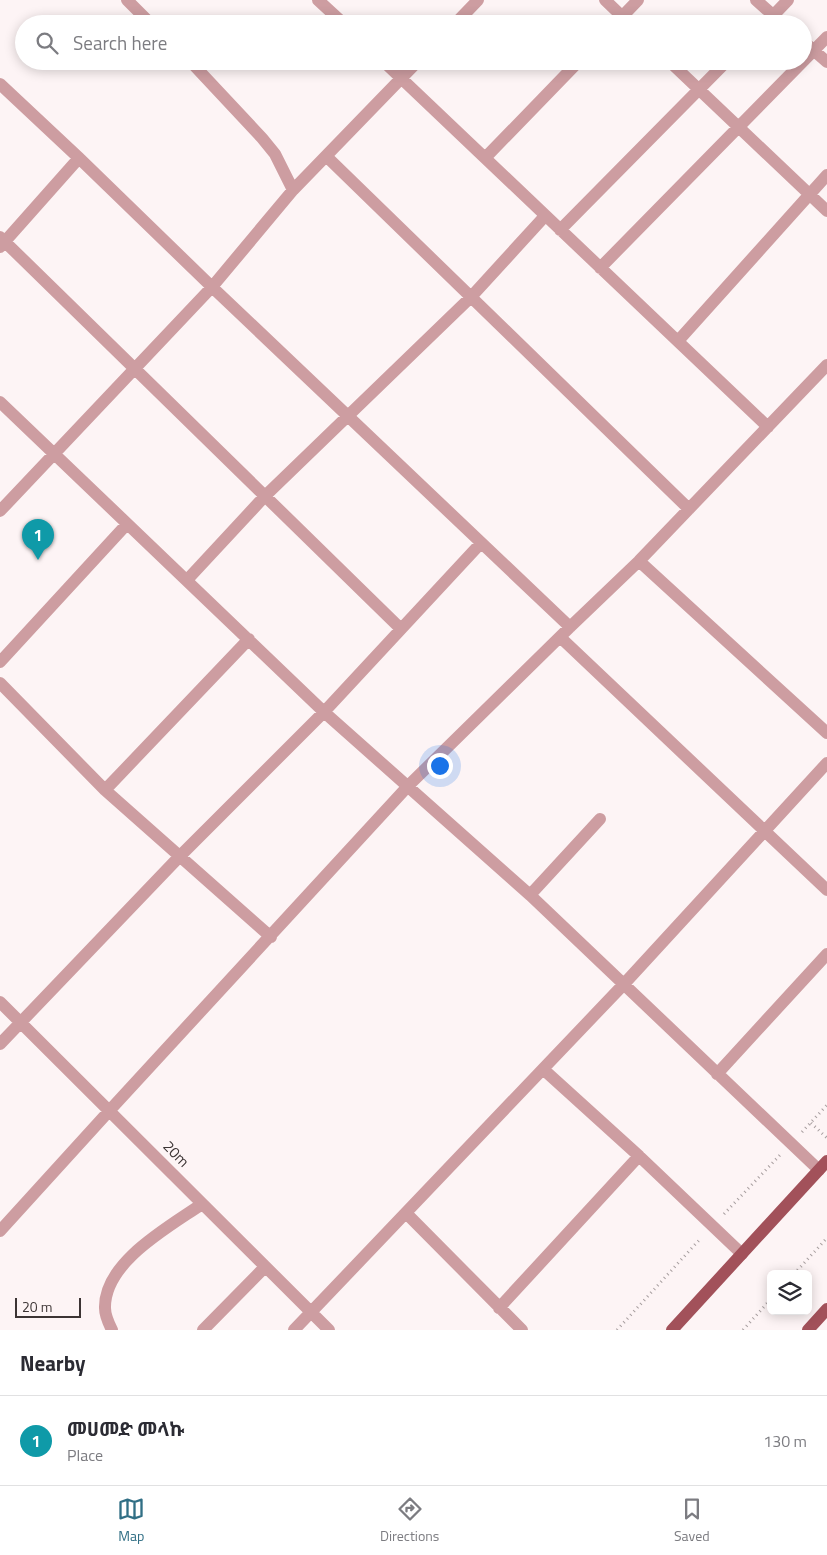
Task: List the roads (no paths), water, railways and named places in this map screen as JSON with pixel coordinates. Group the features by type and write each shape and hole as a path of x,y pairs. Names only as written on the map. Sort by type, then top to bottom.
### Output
{"main road":[{"path":"672,1330 823,1165"},
{"path":"808,1330 827,1309"}],"street":[{"path":"127,0 143,15"},
{"path":"464,15 478,0"},
{"path":"605,0 617,15"},
{"path":"627,15 638,0"},
{"path":"756,0 768,15"},
{"path":"777,15 788,0"},
{"path":"326,3 336,15"},
{"path":"827,37 814,50 827,62"},
{"path":"198,70 275,154 293,190"},
{"path":"392,70 768,427"},
{"path":"0,511 212,287 293,190 410,70"},
{"path":"485,158 570,70"},
{"path":"678,70 827,211"},
{"path":"560,230 718,70"},
{"path":"600,268 794,70"},
{"path":"0,84 570,627"},
{"path":"326,156 690,509"},
{"path":"79,158 2,242 402,629"},
{"path":"678,341 827,175"},
{"path":"188,580 265,496 470,297 546,216"},
{"path":"0,1231 409,785 639,561 827,365"},
{"path":"0,402 324,712 409,785 530,895 717,1074 823,1165"},
{"path":"0,662 127,524"},
{"path":"0,1044 179,857 324,712 481,543"},
{"path":"639,561 827,733"},
{"path":"560,637 827,890"},
{"path":"105,790 248,639"},
{"path":"0,683 105,790 271,937"},
{"path":"294,1330 624,984 827,763"},
{"path":"530,895 600,819"},
{"path":"717,1074 827,954"},
{"name":"20m","path":"0,1002 329,1330"},
{"path":"543,1069 640,1156 742,1254"},
{"path":"499,1308 640,1156"},
{"path":"112,1330 104,1308 110,1282 120,1267 145,1244 202,1204"},
{"path":"406,1213 522,1330"},
{"path":"203,1330 265,1267"}],"place":[{"name":"መሀመድ መላኩ","path":"38,560"}]}
